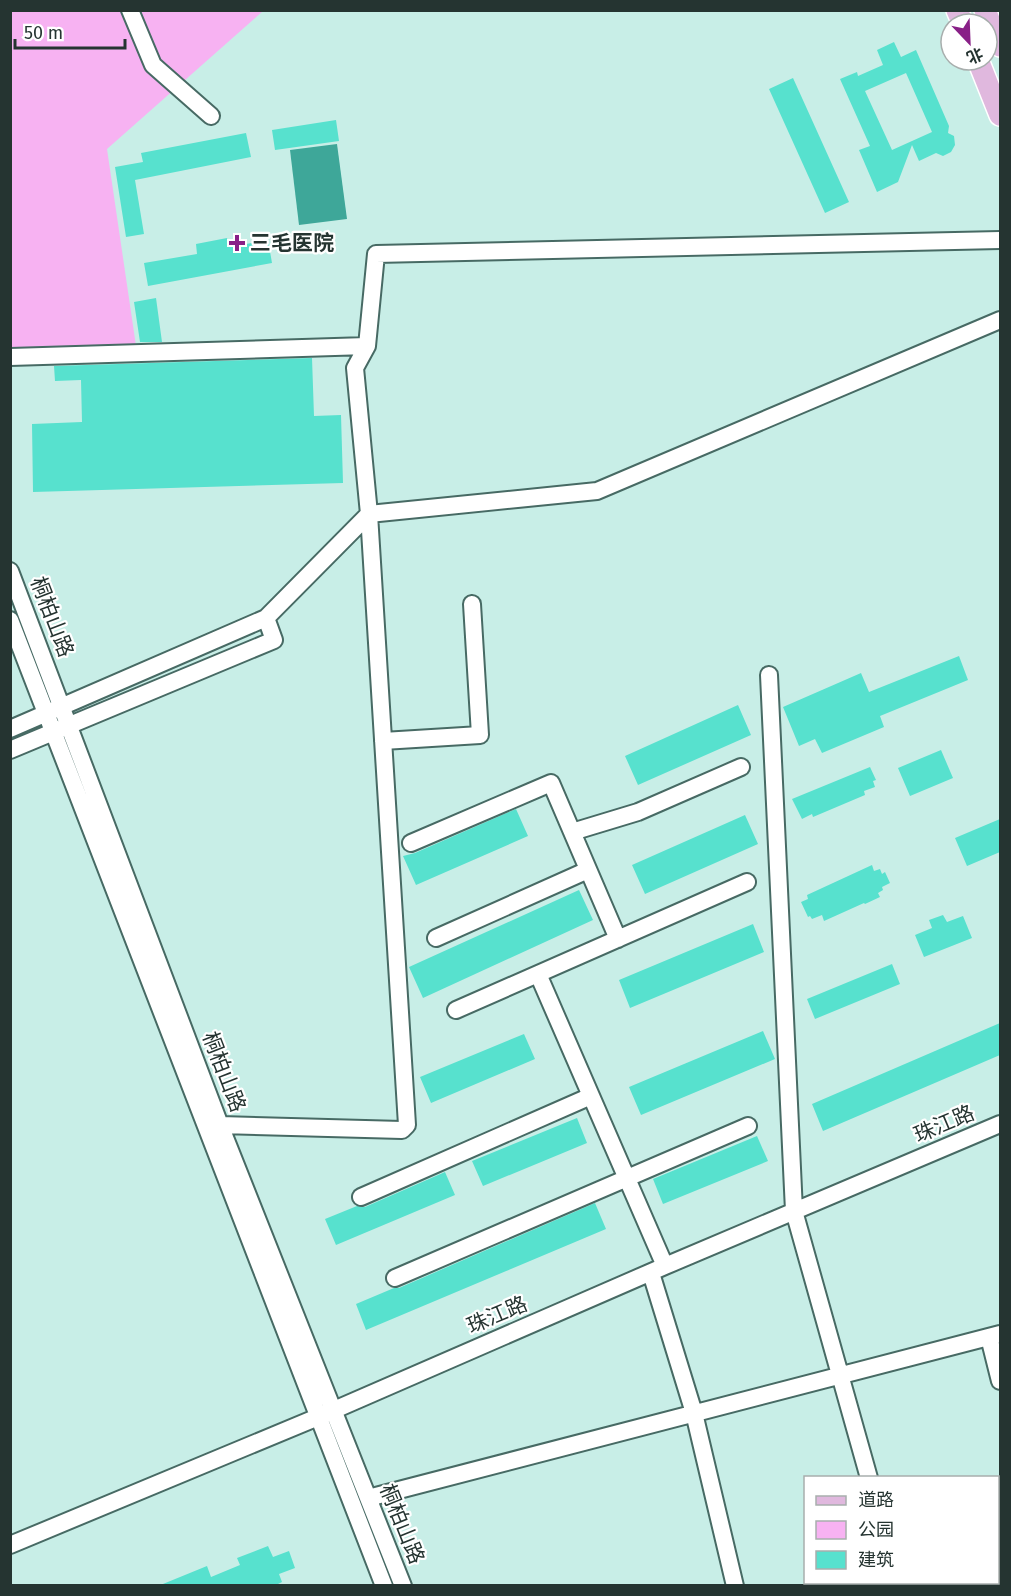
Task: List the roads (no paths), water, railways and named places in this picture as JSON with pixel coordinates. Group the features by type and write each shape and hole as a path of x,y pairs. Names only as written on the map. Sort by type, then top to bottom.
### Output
{"main road":[{"path":"986,10 1000,46"},
{"path":"983,72 1000,115"}],"street":[{"path":"130,10 153,65 211,116"},
{"path":"220,1125 402,1130 406,1125 369,514 355,368 368,346 376,254 1000,240"},
{"path":"10,729 266,618 369,514 597,491 1000,320"},
{"path":"10,357 368,346"},
{"name":"桐柏山路","path":"10,571 62,707 61,729 325,1413 368,1498 403,1586"},
{"path":"383,741 480,735 472,604"},
{"path":"10,750 274,640 266,618"},
{"name":"桐柏山路","path":"10,620 46,714 61,729 220,1125 325,1413 384,1586"},
{"path":"769,675 794,1211 868,1476"},
{"path":"572,832 638,812 741,767"},
{"path":"411,843 551,783 618,939"},
{"path":"436,938 588,870"},
{"path":"456,1010 747,882"},
{"path":"538,974 627,1178 658,1269 735,1586"},
{"path":"361,1197 591,1096"},
{"name":"珠江路","path":"10,1545 1000,1125"},
{"path":"395,1278 748,1126"},
{"path":"368,1498 995,1335 1000,1381"}],"place":[{"name":"三毛医院","path":"237,243"}]}
